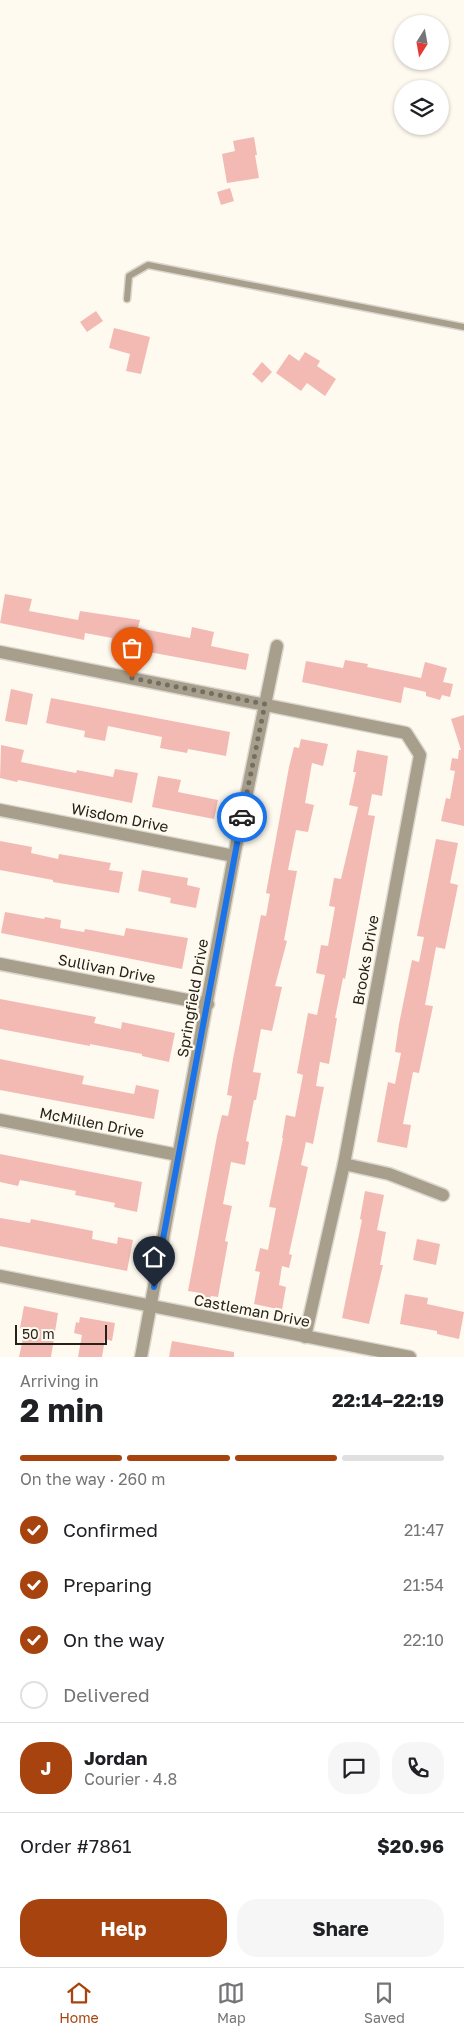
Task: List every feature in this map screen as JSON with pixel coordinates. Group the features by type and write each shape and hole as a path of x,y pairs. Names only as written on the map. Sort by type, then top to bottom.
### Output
{"street":[{"name":"Springfield Drive","path":"141,1357 234,856 277,646"},
{"name":"Brooks Drive","path":"0,652 406,733 420,754 344,1164 305,1337"},
{"name":"Wisdom Drive","path":"0,810 234,856"},
{"name":"Sullivan Drive","path":"0,964 208,1004"},
{"name":"McMillen Drive","path":"0,1120 178,1155"},
{"path":"344,1164 389,1174 444,1194"},
{"name":"Castleman Drive","path":"0,1276 410,1357"}],"lane":[{"path":"127,299 130,276 148,265 464,327"}],"building":[{"path":"254,137 259,178 227,183 222,154 235,151 233,141"},
{"path":"230,188 234,201 221,205 217,192"},
{"path":"96,311 103,321 87,332 80,322"},
{"path":"114,328 150,337 141,374 126,371 130,354 109,348"},
{"path":"305,352 320,361 317,366 336,379 325,396 307,383 301,391 276,373 289,354 299,361"},
{"path":"262,362 272,372 262,383 252,374"},
{"path":"5,594 32,599 29,611 78,620 80,611 140,620 138,628 190,638 192,627 214,632 211,646 249,654 246,670 111,645 112,638 85,633 84,640 0,623"},
{"path":"345,660 368,664 367,667 421,678 425,662 447,668 443,682 453,684 450,697 442,695 440,700 426,696 426,692 404,687 401,703 302,682 306,661 343,668"},
{"path":"11,689 33,694 27,725 5,721"},
{"path":"51,698 230,732 226,756 188,749 187,753 160,748 162,737 108,726 105,741 84,737 85,731 46,723"},
{"path":"464,715 464,826 441,821 446,798 450,799 455,771 450,770 452,758 458,759 459,750 461,750 451,719"},
{"path":"301,739 328,744 323,766 312,763 305,803 314,805 308,832 296,830 288,870 297,871 284,940 287,941 275,986 282,987 272,1031 261,1029 253,1072 261,1073 246,1141 249,1142 245,1165 231,1162 223,1204 232,1206 225,1241 228,1242 218,1297 211,1296 210,1302 200,1300 201,1293 188,1291 217,1136 222,1115 228,1116 232,1096 227,1095 233,1059 261,915 266,916 270,894 266,893 289,767 294,747 299,748"},
{"path":"1,745 24,750 21,762 76,773 77,770 113,777 115,769 138,773 132,803 0,778"},
{"path":"357,750 388,756 382,796 372,794 368,815 375,816 345,979 343,978 335,1018 337,1018 329,1064 320,1062 316,1086 324,1087 313,1144 306,1142 301,1165 308,1167 289,1254 292,1255 289,1268 282,1266 279,1285 286,1287 282,1310 254,1304 260,1272 255,1271 260,1248 268,1250 276,1208 269,1207 286,1115 295,1117 303,1075 297,1073 308,1013 317,1015 325,975 316,973 321,945 328,946 335,907 329,906 334,878 341,879 358,807 349,805 356,772 353,772"},
{"path":"158,776 181,780 178,792 218,800 214,819 152,807"},
{"path":"436,839 458,843 450,883 458,885 445,949 436,947 425,1005 433,1006 419,1073 413,1072 403,1124 411,1125 407,1148 377,1142 388,1082 395,1084 401,1053 395,1052 412,960 419,962 424,937 417,936"},
{"path":"0,841 32,847 31,853 58,859 59,854 111,863 109,870 123,872 119,893 53,882 53,880 0,870"},
{"path":"142,870 188,878 187,885 200,888 196,908 170,903 171,898 138,891"},
{"path":"5,912 61,920 60,928 84,932 85,929 124,936 126,928 188,938 182,969 1,933"},
{"path":"0,999 96,1017 94,1023 121,1029 122,1022 175,1033 169,1062 142,1056 142,1054 0,1029"},
{"path":"0,1059 84,1076 82,1084 134,1094 136,1085 159,1090 154,1119 0,1090"},
{"path":"0,1154 142,1182 137,1212 114,1207 115,1203 75,1195 76,1191 20,1180 18,1186 0,1182"},
{"path":"365,1191 384,1195 377,1230 386,1232 380,1265 383,1265 369,1324 342,1318 362,1220 360,1219"},
{"path":"0,1218 30,1223 31,1219 93,1231 92,1239 117,1244 118,1237 133,1240 127,1271 0,1246"},
{"path":"417,1239 440,1244 436,1265 413,1260"},
{"path":"405,1294 428,1298 427,1304 464,1312 459,1339 437,1334 437,1331 400,1324"},
{"path":"24,1306 58,1313 51,1357 19,1357 25,1329 20,1328"},
{"path":"80,1317 115,1323 112,1341 105,1339 102,1357 78,1357 82,1335 74,1333 76,1322 79,1323"},
{"path":"172,1341 234,1352 234,1357 169,1357"}],"way so far":[{"path":"132,678 265,704 242,817"}],"route":[{"path":"154,1287 242,817"}]}
